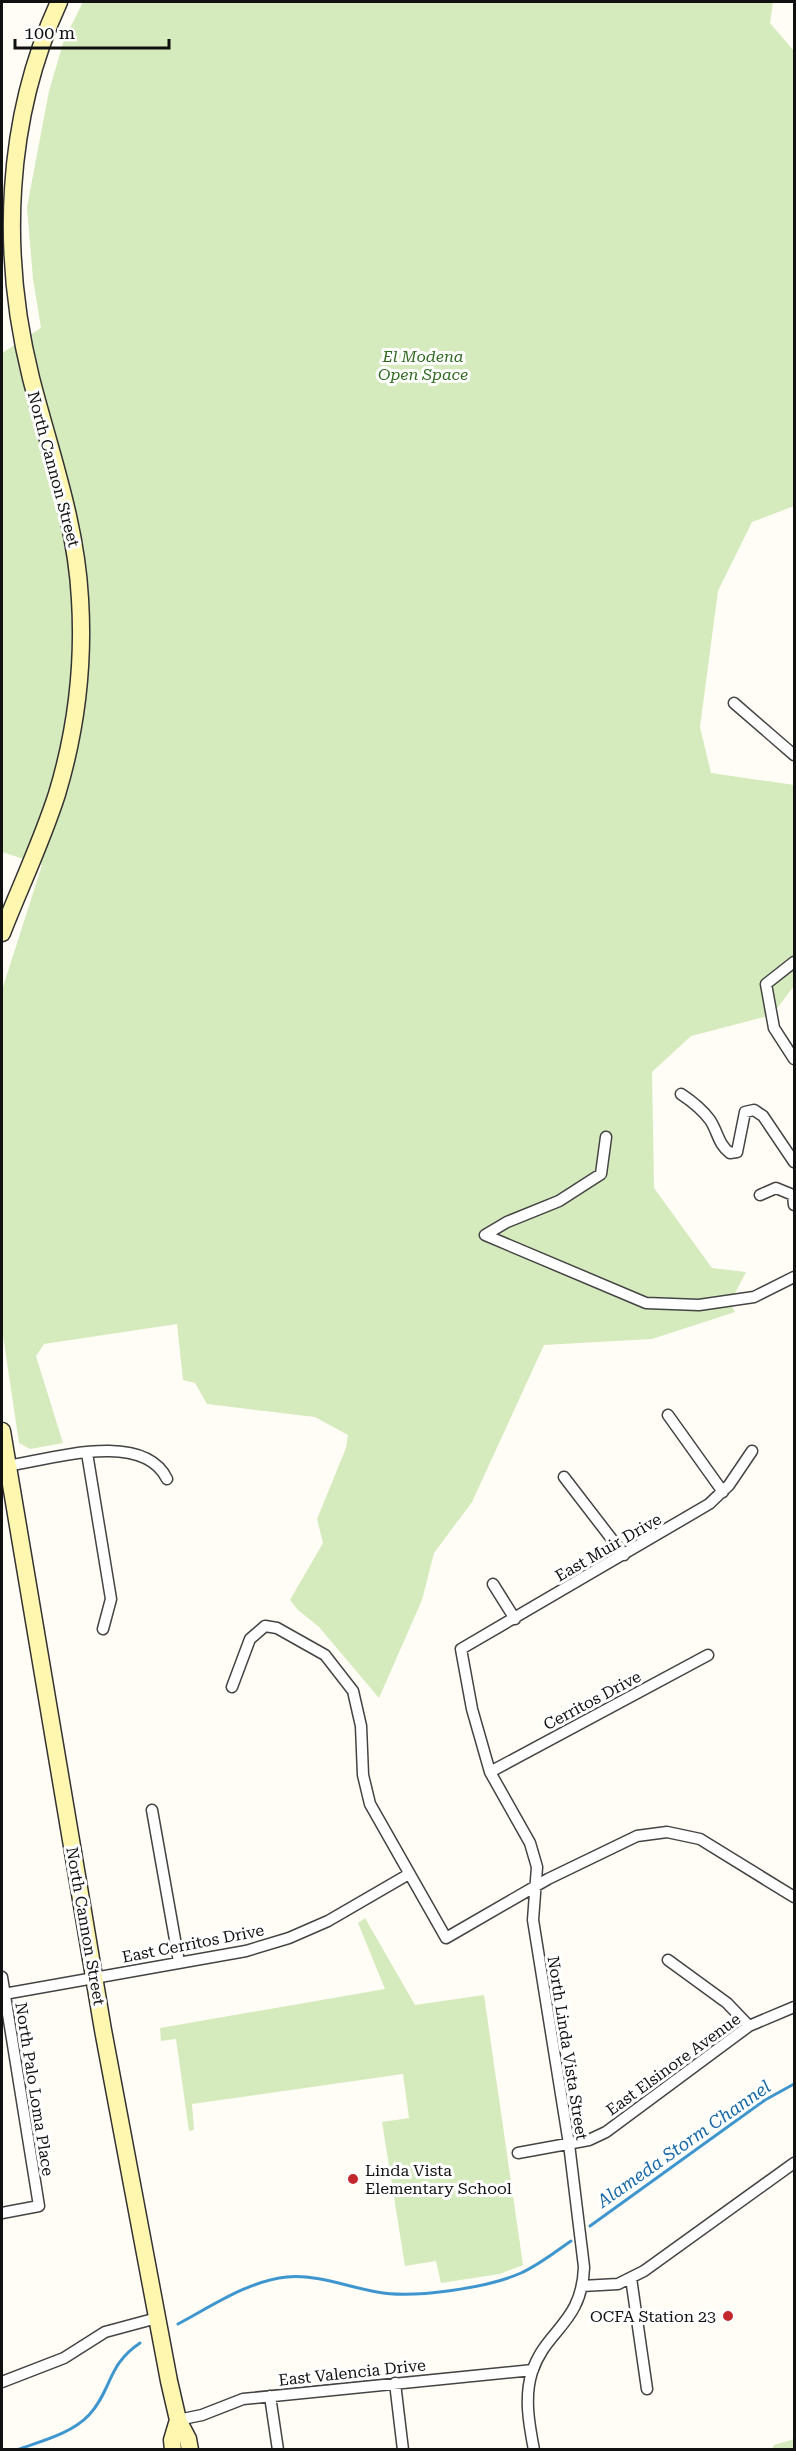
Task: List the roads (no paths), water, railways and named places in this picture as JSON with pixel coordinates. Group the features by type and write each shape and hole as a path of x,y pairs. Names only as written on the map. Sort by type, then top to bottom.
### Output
{"main road":[{"name":"North Cannon Street","path":"2,933 57,794 75,714 81,644 80,600 73,533 25,356 5,212 26,99 40,48 59,2"},
{"name":"North Cannon Street","path":"2,1431 94,1977 157,2318 178,2420 188,2439 190,2450"},
{"name":"North Cannon Street","path":"173,2450 172,2440 178,2420"}],"street":[{"path":"734,703 795,755"},
{"path":"795,962 766,984 774,1028 795,1059"},
{"path":"681,1094 697,1104 711,1122 722,1148 730,1153 737,1152 740,1146 745,1112 754,1110 763,1116 795,1162"},
{"path":"606,1137 601,1174 559,1202 507,1222 485,1235 646,1303 699,1305 753,1297 795,1277"},
{"path":"760,1195 776,1188 793,1195 795,1205"},
{"path":"668,1415 723,1492"},
{"path":"8,1466 120,1450 144,1456 159,1465 167,1479"},
{"name":"East Muir Drive","path":"461,1649 709,1504 723,1492 752,1450"},
{"path":"87,1453 111,1599 103,1629"},
{"path":"564,1477 624,1555"},
{"path":"493,1584 515,1619"},
{"path":"232,1687 250,1639 265,1626 278,1628 325,1655 353,1691 361,1726 363,1775 370,1804 446,1938 535,1885 637,1836 667,1832 700,1839 795,1897"},
{"name":"North Linda Vista Street","path":"461,1649 472,1709 490,1772 530,1843 537,1867 533,1920 569,2145 584,2267 582,2286 569,2319 548,2344 532,2370 527,2402 534,2450"},
{"name":"Cerritos Drive","path":"490,1772 708,1655"},
{"path":"152,1810 179,1962"},
{"name":"East Cerritos Drive","path":"4,1994 246,1951 289,1938 328,1920 409,1874"},
{"path":"668,1960 727,2003 749,2026"},
{"name":"North Palo Loma Place","path":"2,1977 39,2206 2,2213"},
{"name":"East Elsinore Avenue","path":"518,2153 569,2145 606,2132 749,2026 795,2007"},
{"path":"582,2286 605,2286 631,2278 795,2163"},
{"path":"631,2278 647,2389"},
{"path":"2,2382 64,2358 105,2332 157,2318"},
{"name":"East Valencia Drive","path":"178,2420 202,2415 243,2399 532,2370"},
{"path":"395,2383 403,2450"},
{"path":"270,2396 278,2450"}],"waterway":[{"name":"Alameda Storm Channel","path":"590,2226 765,2100 794,2084"},
{"name":"Alameda Storm Channel","path":"178,2324 244,2289 273,2279 309,2277 392,2294 450,2291 489,2283 521,2273 571,2241"},
{"name":"Alameda Storm Channel","path":"17,2450 55,2436 82,2422 96,2406 121,2360 140,2343"}],"place":[{"name":"Linda Vista Elementary School","path":"353,2179"},
{"name":"OCFA Station 23","path":"728,2316"}],"park label":[{"name":"El Modena Open Space","path":"423,365"}]}
